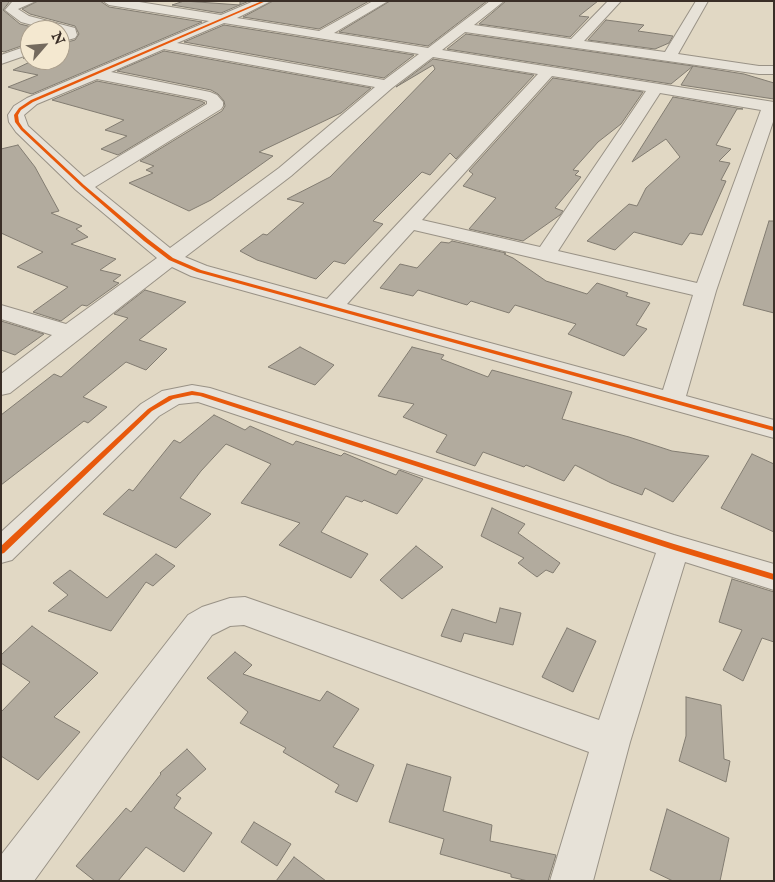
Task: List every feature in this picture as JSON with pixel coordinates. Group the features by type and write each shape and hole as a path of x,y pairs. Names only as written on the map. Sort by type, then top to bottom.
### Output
{"street":[{"path":"29,20 11,10 16,5 30,1"},
{"path":"109,1 772,107 705,291 672,401"},
{"path":"265,1 32,101 20,109 16,115 17,122 22,130 83,186 171,259 199,270 774,428"},
{"path":"323,34 382,1"},
{"path":"1,387 70,332 171,259 285,172 387,85 498,1"},
{"path":"574,44 615,1"},
{"path":"669,57 702,1"},
{"path":"464,28 759,70 774,70"},
{"path":"163,45 387,85"},
{"path":"1,60 20,53"},
{"path":"332,307 549,70"},
{"path":"83,186 215,106 212,98 205,95 96,74"},
{"path":"546,254 656,88"},
{"path":"408,223 705,291"},
{"path":"1,312 70,332"},
{"path":"1,551 150,410 171,397 192,393 201,394 674,548 774,577"},
{"path":"571,881 611,742 674,548"},
{"path":"8,881 200,625 214,617 230,612 245,611 611,742"}],"building":[{"path":"1,1 10,1 3,10 20,24 20,46 4,52 1,51"},
{"path":"38,1 100,1 109,7 202,22 32,94 8,87 38,75 13,70 20,67 20,70 70,70 70,41 75,40 79,34 75,26 70,25 70,20 52,20 30,14 22,9"},
{"path":"184,1 240,5 221,13 172,5"},
{"path":"240,1 249,1 240,5"},
{"path":"273,1 369,1 319,29 243,17"},
{"path":"390,1 487,1 428,46 339,32"},
{"path":"506,1 598,1 579,16 589,17 570,37 479,24"},
{"path":"606,20 644,25 638,31 673,36 669,43 655,49 588,40"},
{"path":"224,25 414,55 384,78 184,42"},
{"path":"466,34 693,66 671,84 447,49"},
{"path":"164,51 371,88 341,113 259,152 273,156 211,200 189,211 129,183 153,173 146,170 154,166 140,161 222,111 225,106 224,101 218,94 211,90 117,71"},
{"path":"433,59 534,75 456,159 450,153 430,175 422,172 373,221 383,224 345,264 334,261 316,279 257,260 240,251 263,234 267,235 304,203 287,199 330,177 435,69 433,65 396,87"},
{"path":"693,66 744,74 774,83 774,99 681,85"},
{"path":"553,78 643,92 621,124 598,142 573,170 579,171 575,175 581,177 555,208 563,211 560,215 523,241 469,229 496,198 463,186 473,174 469,171"},
{"path":"97,81 205,103 118,155 101,149 127,136 105,130 124,120 52,100"},
{"path":"673,97 743,109 737,109 716,145 731,149 719,161 730,163 721,180 726,181 702,235 690,233 682,245 634,232 615,250 587,241 629,204 637,206 646,188 680,157 666,139 632,162"},
{"path":"18,145 35,167 59,211 51,213 82,226 76,229 88,237 71,244 116,259 100,270 121,275 113,281 119,283 87,306 82,305 61,321 33,312 68,287 17,267 43,252 1,233 1,149"},
{"path":"769,221 774,221 774,313 743,305"},
{"path":"452,241 506,253 504,254 513,258 546,281 587,294 597,283 628,293 626,296 650,303 636,325 647,329 624,356 568,334 576,324 515,305 509,313 471,301 467,305 418,290 413,296 380,288 400,264 417,268 441,242 449,243"},
{"path":"145,290 186,302 139,340 167,349 146,370 126,362 83,397 107,407 88,423 84,421 1,485 1,415 54,374 61,377 128,318 114,314"},
{"path":"1,321 44,334 15,355 1,350"},
{"path":"300,347 334,365 315,385 268,367"},
{"path":"412,347 444,355 441,359 488,377 492,370 572,392 562,419 672,451 709,456 673,502 645,488 642,495 611,483 575,465 564,481 526,465 524,467 483,452 475,466 436,452 447,435 403,417 414,404 378,396"},
{"path":"214,415 245,430 250,426 293,445 296,441 341,456 344,453 396,475 399,470 423,479 397,514 364,500 362,502 346,496 321,532 368,554 351,578 279,545 300,523 241,503 271,464 226,444 201,471 180,498 211,514 176,548 103,514 129,489 133,491 174,440 180,443"},
{"path":"752,454 774,464 774,532 721,508"},
{"path":"492,508 525,524 518,533 560,563 553,573 546,570 537,577 518,563 524,558 481,536"},
{"path":"416,546 443,567 402,599 380,580"},
{"path":"156,554 175,566 153,586 146,582 111,631 48,611 68,595 53,583 70,570 107,598"},
{"path":"732,579 774,592 774,642 762,638 743,681 723,670 742,630 719,622"},
{"path":"500,608 521,613 513,645 464,633 461,642 441,636 452,609 496,623"},
{"path":"32,626 98,673 54,717 80,732 38,780 1,756 1,712 30,682 1,663 1,655"},
{"path":"567,628 596,641 573,692 542,677"},
{"path":"235,652 252,665 243,674 320,701 327,691 359,709 333,747 374,765 357,802 335,792 339,785 283,752 286,748 240,723 248,712 207,678"},
{"path":"686,697 721,705 724,759 730,761 726,782 679,761 686,736"},
{"path":"187,749 206,769 176,795 181,798 174,808 212,833 184,872 146,847 118,881 95,881 76,866 126,808 131,812 160,773"},
{"path":"407,764 451,777 443,811 492,825 490,841 556,855 548,881 528,881 511,877 511,874 440,854 444,839 389,822"},
{"path":"667,809 729,838 720,881 673,881 650,870"},
{"path":"254,822 291,844 277,866 241,842"},
{"path":"294,857 326,881 276,881"}],"cycle path":[{"path":"265,1 32,101 20,109 16,115 17,122 22,129 83,186 146,240 171,259 199,271 774,429"},
{"path":"1,551 150,410 171,397 192,393 201,394 674,547 774,577"}]}
